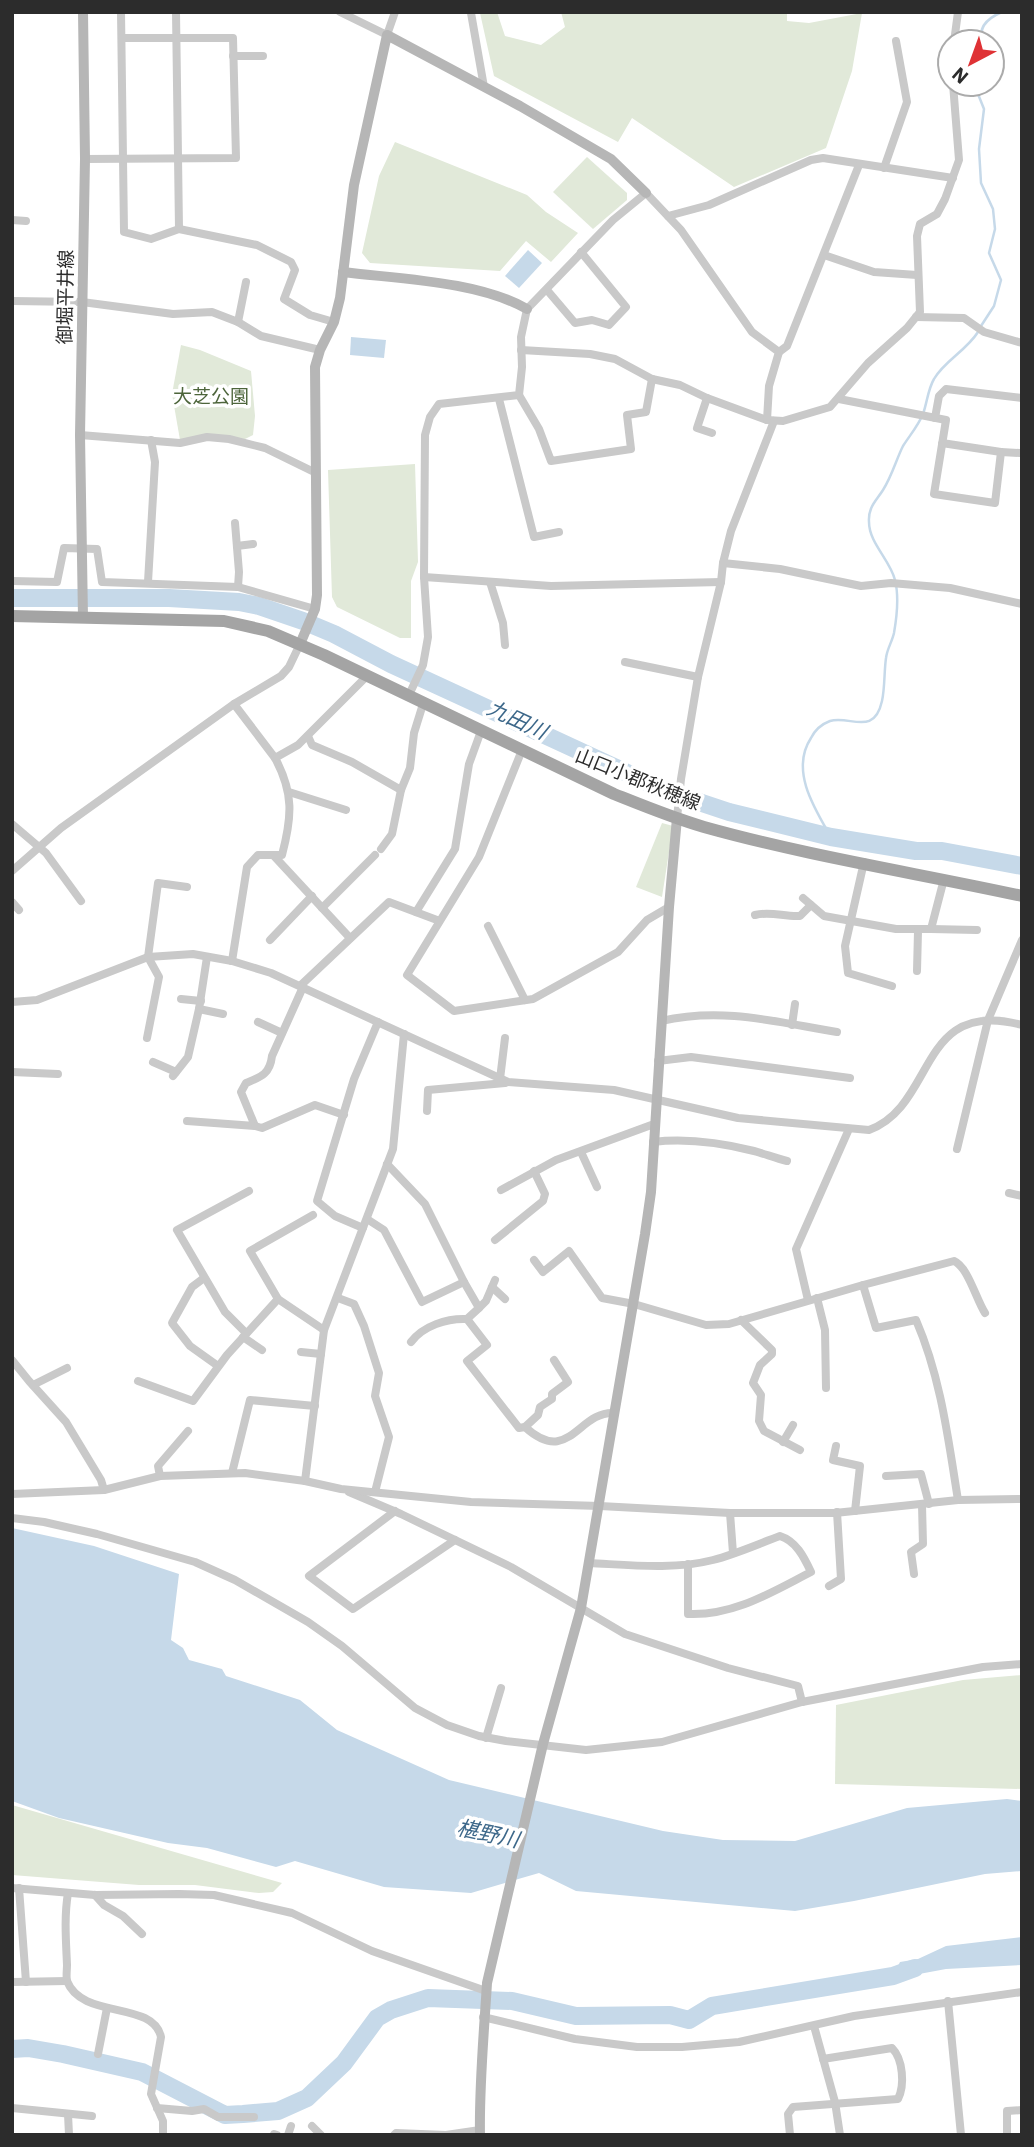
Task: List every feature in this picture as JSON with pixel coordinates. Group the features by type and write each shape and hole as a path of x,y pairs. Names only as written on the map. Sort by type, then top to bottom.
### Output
{"main road":[{"name":"山口小郡秋穂線","path":"12,616 224,621 302,639 367,676 411,692 423,704 614,794 773,843 1022,896"}],"street":[{"name":"御堀平井線","path":"83,12 85,159 80,435 83,618"},
{"path":"121,12 124,232 151,239 180,229 257,245 291,262 295,270 284,299 310,315 334,323"},
{"path":"176,12 180,229"},
{"path":"341,12 484,87 611,159 668,216 752,332 779,352"},
{"path":"12,871 61,828 234,704 281,676 289,667 302,639 314,610 317,581 314,376 320,350 334,323 340,298 354,185 377,74 395,12"},
{"path":"470,12 484,87"},
{"path":"85,159 236,159 233,38 122,38"},
{"path":"884,168 907,102 896,41"},
{"path":"233,56 263,56"},
{"path":"521,350 590,354 615,359 652,379 680,385 707,398 770,420 800,417 830,407 868,363 907,328 920,312 917,236 920,225 937,214 958,160 954,98"},
{"path":"668,216 709,205 811,160 822,158 953,178"},
{"path":"394,2135 480,2132 486,1987 542,1747 582,1608 634,1304 649,1202 680,782 698,677 722,582 723,563 731,531 770,420 769,386 779,352 787,346 859,165"},
{"path":"646,193 613,220 527,309 521,337 519,395 539,429 551,461 631,449 627,415 646,412 652,379"},
{"path":"12,214 12,220 26,221"},
{"path":"547,290 575,323 592,320 609,325 626,307 581,252"},
{"path":"824,255 874,272 917,275"},
{"path":"343,272 465,288 514,302 527,309"},
{"path":"238,322 246,282"},
{"path":"12,301 82,302 173,314 212,312 238,322 261,336 320,350"},
{"path":"916,317 964,318 984,332 1022,343"},
{"path":"935,418 939,396 946,389 1022,398"},
{"path":"411,692 423,665 428,636 424,577 425,435 430,416 439,404 519,395"},
{"path":"707,398 697,428 712,433"},
{"path":"499,399 534,537 559,532"},
{"path":"839,399 946,420 934,494 995,503 1001,452"},
{"path":"80,435 180,443 207,437 229,439 265,448 314,472"},
{"path":"148,582 155,462 151,440"},
{"path":"942,443 1020,453"},
{"path":"235,523 238,587"},
{"path":"237,546 253,544"},
{"path":"12,581 57,582 64,548 97,549 102,582 238,587 314,610"},
{"path":"723,563 780,569 861,586 891,583 950,588 1022,604"},
{"path":"424,577 551,586 722,582"},
{"path":"491,582 503,623 505,645"},
{"path":"625,662 698,677"},
{"path":"275,758 298,745 367,676"},
{"path":"232,961 247,867 258,855 282,855 290,827 289,792 284,775 275,758 234,704"},
{"path":"322,908 378,852 392,834 401,790 410,768 414,733 423,704"},
{"path":"416,912 455,849 469,764 481,731"},
{"path":"308,736 312,746 352,762 401,790"},
{"path":"523,750 479,856 407,975 454,1011 533,999 618,952 647,920 669,907"},
{"path":"289,792 346,810"},
{"path":"12,824 39,846 80,901"},
{"path":"274,856 350,938"},
{"path":"864,862 845,946 848,973 892,986"},
{"path":"931,929 944,879"},
{"path":"147,1038 159,977 148,957 158,883 187,887"},
{"path":"270,940 312,896"},
{"path":"803,898 824,916 850,919 877,927 918,931 977,930"},
{"path":"255,1126 241,1092 246,1083 263,1077 271,1067 272,1056 301,986 389,901 437,920"},
{"path":"12,902 19,910"},
{"path":"755,915 767,912 785,917 800,916 811,905"},
{"path":"488,926 525,1000"},
{"path":"917,971 918,931"},
{"path":"957,1149 988,1020 1022,940"},
{"path":"12,1002 37,1000 148,957 192,954 232,961 301,986 504,1081"},
{"path":"153,1062 174,1074 188,1057 207,957"},
{"path":"181,999 223,1014"},
{"path":"792,1025 795,1004"},
{"path":"661,1021 715,1013 837,1032"},
{"path":"427,1111 428,1090 504,1081 614,1090 738,1118 869,1130 883,1125 906,1101 940,1045 962,1026 988,1020 1022,1025"},
{"path":"258,1022 282,1032"},
{"path":"378,1022 354,1079 317,1201 335,1216 384,1230 422,1302 464,1282"},
{"path":"305,1481 324,1330 393,1149 404,1034"},
{"path":"504,1081 505,1038"},
{"path":"658,1061 691,1057 850,1078"},
{"path":"12,1072 58,1073"},
{"path":"187,1121 262,1128 315,1105 344,1115"},
{"path":"501,1190 534,1171 654,1124"},
{"path":"827,1388 825,1330 796,1249 849,1129"},
{"path":"653,1142 671,1140 712,1144 757,1152 787,1161"},
{"path":"581,1152 597,1187"},
{"path":"387,1164 425,1204 479,1308"},
{"path":"495,1240 543,1201 545,1194 534,1171"},
{"path":"249,1191 177,1230 225,1312 262,1350"},
{"path":"1009,1193 1022,1196"},
{"path":"313,1215 248,1247 278,1298 324,1330"},
{"path":"534,1259 546,1275 569,1251 602,1298 718,1326 954,1261 964,1267 974,1295 985,1313"},
{"path":"204,1278 192,1287 172,1323 190,1346 218,1366"},
{"path":"411,1342 423,1329 467,1319 486,1301 493,1284 505,1299"},
{"path":"863,1285 876,1328 916,1320 938,1381 958,1500"},
{"path":"338,1297 354,1304 379,1373 374,1396 389,1437 375,1492"},
{"path":"138,1381 193,1401 218,1366 278,1298"},
{"path":"467,1319 487,1345 467,1361 519,1428 525,1427 538,1415 540,1407 552,1399 552,1394 572,1380 554,1360"},
{"path":"741,1320 772,1350 772,1354 760,1365 753,1383 761,1395 760,1427 800,1450"},
{"path":"301,1352 321,1354"},
{"path":"12,1360 66,1422 101,1480 104,1490"},
{"path":"33,1385 66,1368"},
{"path":"232,1473 250,1401 315,1406"},
{"path":"525,1427 546,1442 555,1441 576,1433 605,1413 614,1413"},
{"path":"783,1442 793,1425"},
{"path":"160,1476 158,1466 188,1431"},
{"path":"836,1446 833,1460 861,1463 855,1511"},
{"path":"886,1476 920,1470 925,1505 923,1544 911,1552 914,1574"},
{"path":"12,1494 104,1490 160,1476 232,1473 305,1481 341,1489 471,1503 730,1513 837,1512 958,1500 1022,1499"},
{"path":"341,1489 395,1511 511,1567 625,1634 728,1668 798,1686 802,1702"},
{"path":"395,1511 309,1576 353,1609 455,1540"},
{"path":"829,1586 841,1579 837,1512"},
{"path":"730,1513 733,1553"},
{"path":"12,1518 44,1522 195,1562 234,1580 308,1622 342,1646 415,1708 447,1726 486,1738 542,1747 586,1750 662,1742 802,1702 983,1667 1022,1664"},
{"path":"589,1563 688,1564 713,1560 780,1536 788,1539 803,1556 811,1572 741,1607 688,1614 688,1564"},
{"path":"486,1738 501,1688"},
{"path":"26,1982 16,1888 95,1895 214,1895 292,1913 372,1951 486,1987"},
{"path":"68,1893 65,1927 67,1982 77,1995 89,2003 151,2020 159,2029 151,2094 163,2121 163,2135"},
{"path":"95,1895 142,1934"},
{"path":"12,1942 23,1942"},
{"path":"12,1982 67,1982"},
{"path":"483,2017 575,2039 636,2048 682,2047 738,2042 854,2016 1022,1992"},
{"path":"948,2001 961,2135"},
{"path":"98,2054 107,2008"},
{"path":"814,2026 835,2102 840,2135"},
{"path":"790,2135 788,2114 793,2107 898,2098 903,2089 898,2054 892,2048 823,2059"},
{"path":"12,2108 92,2116"},
{"path":"157,2108 204,2109 218,2117 254,2118"},
{"path":"1007,2135 1007,2110 1022,2110"},
{"path":"68,2114 69,2135"},
{"path":"312,2126 321,2135"}],"green space":[{"path":"497,12 505,36 541,45 565,27 561,12 787,12 787,21 809,23 862,13 852,71 826,148 734,187 632,118 618,142 494,76 480,13"},
{"path":"395,142 527,195 546,212 578,233 551,262 526,241 500,271 370,263 362,253 379,176"},
{"path":"587,157 627,193 627,200 593,229 553,192"},
{"name":"大芝公園","path":"181,345 251,371 255,416 253,435 243,440 180,440 172,394"},
{"path":"415,464 418,562 411,581 411,638 400,638 337,607 332,597 328,470"},
{"path":"662,823 673,826 662,897 636,887"},
{"path":"1022,1675 1022,1789 835,1784 836,1705 963,1680"},
{"path":"12,1805 282,1883 273,1892 259,1893 195,1885 139,1885 12,1875"}],"water":[{"path":"528,250 542,263 519,288 505,276"},
{"path":"351,337 386,340 384,358 350,355"},
{"name":"椹野川","path":"12,1528 94,1546 179,1574 171,1640 183,1648 189,1660 222,1669 226,1676 300,1700 337,1730 449,1780 663,1831 723,1840 795,1841 907,1808 1007,1799 1022,1801 1022,1871 985,1874 795,1911 576,1891 539,1873 471,1893 384,1887 295,1861 276,1867 207,1848 168,1843 59,1818 12,1801"},
{"path":"1022,1937 1022,1965 946,1969 903,1977 893,1976 900,1962 918,1959 946,1946"}],"waterway":[{"path":"983,28 992,17 1002,12"},
{"path":"980,98 984,109 979,149 981,183 993,209 995,229 989,253 1001,280 994,306 981,326"},
{"path":"831,837 807,789 803,763 805,750 815,732 827,722 867,722 878,712 883,696 887,655 896,620 895,580 872,537 870,512 889,479 903,446 921,418 934,379 978,332"},
{"name":"九田川","path":"12,598 169,598 239,602 259,606 334,634 391,664 666,791 729,812 831,837 916,851 942,851 1022,866"},
{"path":"12,2049 28,2048 63,2054 142,2072 225,2115 278,2111 307,2098 344,2063 377,2018 391,2010 428,1998 512,2001 576,2016 670,2015 689,2020 712,2006 893,1976 915,1968"}]}
